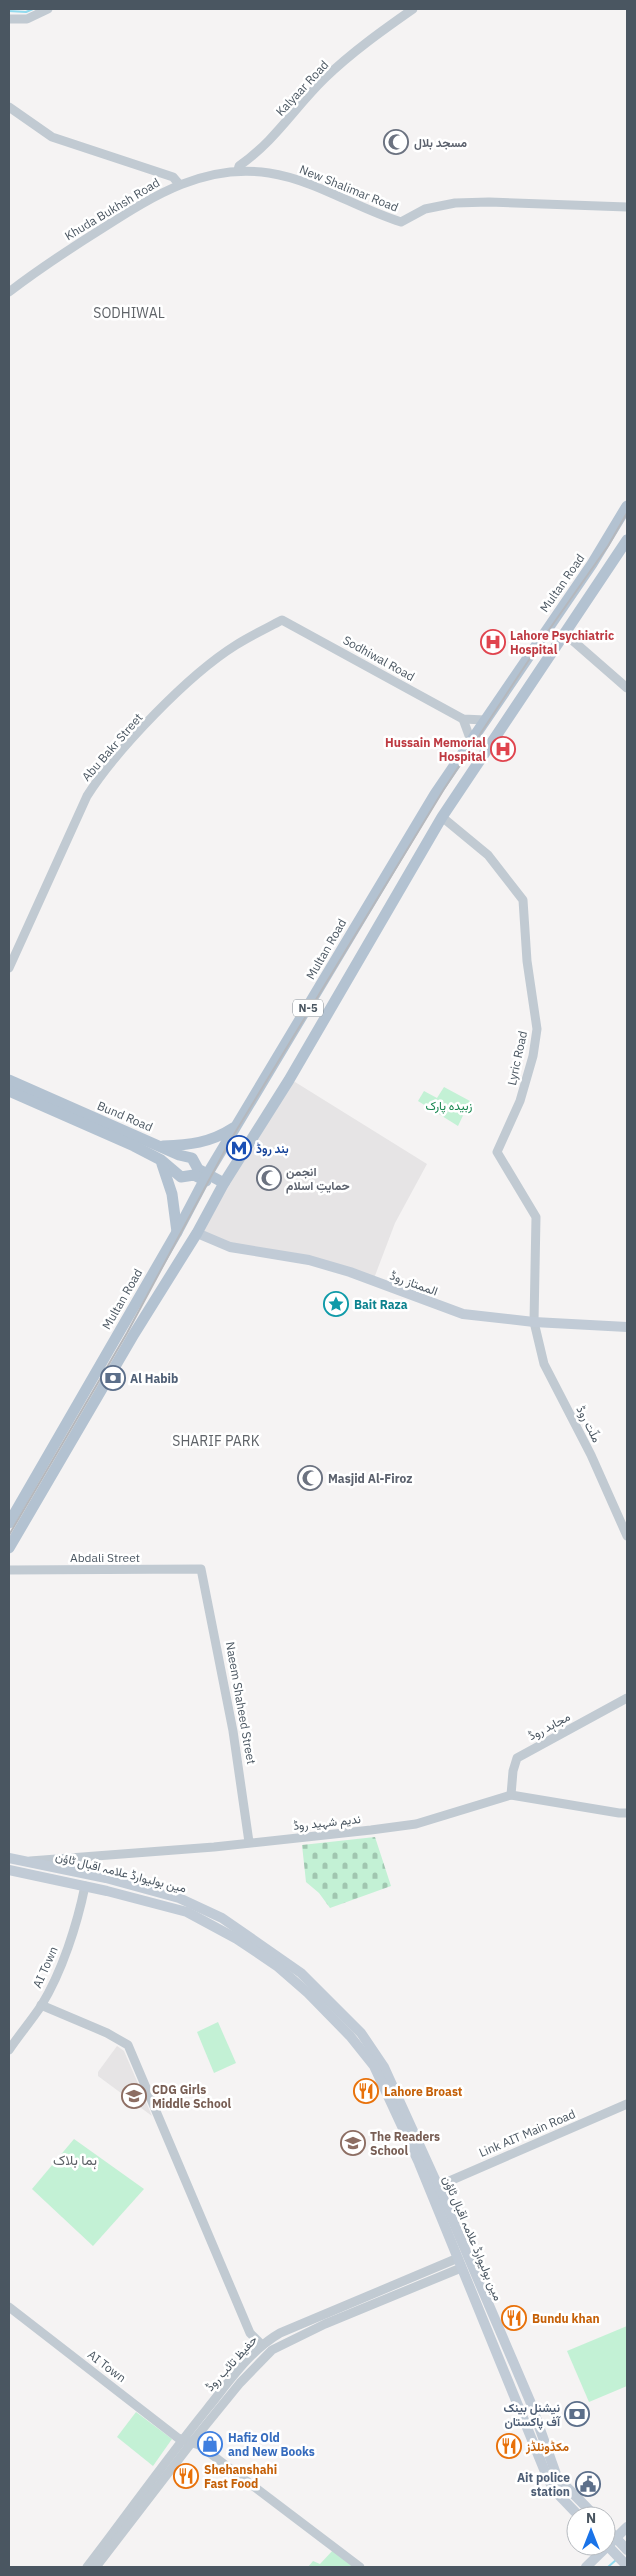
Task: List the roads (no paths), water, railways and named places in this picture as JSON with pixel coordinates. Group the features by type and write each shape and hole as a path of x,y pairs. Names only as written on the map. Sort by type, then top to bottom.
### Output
{"main road":[{"name":"Multan Road","path":"9,1523 177,1232 235,1127 435,794 592,564 627,506"},
{"name":"N-5","path":"9,1548 134,1334 289,1080 442,817 627,540"},
{"path":"592,564 606,573"},
{"name":"Bund Road","path":"9,1080 192,1158 198,1169 206,1177 223,1186"},
{"name":"Bund Road","path":"9,1091 79,1120 160,1160 181,1177 194,1175 206,1177"},
{"path":"161,1146 200,1143 217,1138 235,1127"},
{"path":"160,1160 172,1194 177,1232"},
{"name":"الممتاز روڈ","path":"197,1233 230,1247 300,1258 350,1272 463,1314 534,1322 627,1327"},
{"name":"مین بولیوارڈ علامہ اقبال ٹاؤن","path":"9,1858 106,1878 179,1898 222,1918 301,1973 361,2033 384,2067 438,2186 530,2401 557,2476 586,2506"},
{"name":"مین بولیوارڈ علامہ اقبال ٹاؤن","path":"9,1870 85,1886 187,1912 237,1939 263,1956 308,1993 350,2036 374,2066 419,2163 543,2470 555,2490 570,2506"},
{"path":"622,2544 627,2527"},
{"path":"586,2567 598,2556"}],"street":[{"path":"9,19 27,19 48,9"},
{"name":"Kalyaar Road","path":"238,170 240,166 267,144 325,78 382,31 413,9"},
{"path":"9,107 52,137 173,177 179,184"},
{"name":"Khuda Bukhsh Road","path":"9,292 79,243 145,201 179,184 238,170"},
{"name":"New Shalimar Road","path":"238,170 283,176 401,222 407,221 411,216 425,210 455,203 627,207"},
{"name":"Sodhiwal Road","path":"282,620 463,719 485,720"},
{"name":"Abu Bakr Street","path":"9,968 87,796 99,776 149,722 198,674 235,645 282,620"},
{"path":"564,633 627,688"},
{"path":"463,719 471,741"},
{"name":"Lyric Road","path":"442,817 488,855 523,900 528,961 537,1029 520,1101 497,1152 536,1218 534,1322"},
{"name":"ملّت روڈ","path":"534,1322 544,1364 591,1455 627,1536"},
{"name":"Abdali Street","path":"9,1570 201,1569"},
{"name":"Naeem Shaheed Street","path":"201,1569 234,1731 249,1842"},
{"name":"مجاہد روڈ","path":"511,1795 513,1771 517,1758 627,1698"},
{"name":"ندیم شہید روڈ","path":"25,1861 214,1847 416,1824 511,1795 627,1813"},
{"name":"AI Town","path":"9,2050 41,2005 71,1939 85,1886"},
{"path":"41,2005 107,2033 128,2045 250,2333 262,2345"},
{"name":"Link AIT Main Road","path":"438,2186 627,2104"},
{"name":"حفیظ تائب روڈ","path":"87,2567 183,2439 242,2366 262,2345 280,2333 357,2300 460,2263"},
{"name":"حفیظ تائب روڈ","path":"96,2567 192,2442 240,2383 272,2350 286,2341 460,2263"},
{"path":"357,2300 361,2309"},
{"name":"AI Town","path":"9,2307 183,2439 192,2442 243,2477 360,2567"}],"waterway":[{"path":"9,11 26,12 33,9"},
{"path":"608,2567 616,2560"}],"railway":[{"path":"9,1535 127,1333 230,1141 444,789 546,634 608,546 627,513"}],"place":[{"name":"مسجد بلال","path":"396,142"},
{"name":"Lahore Psychiatric Hospital","path":"493,642"},
{"name":"Hussain Memorial Hospital","path":"503,749"},
{"name":"بند روڈ","path":"239,1148"},
{"name":"انجمن حمایتِ اسلام","path":"269,1178"},
{"name":"Bait Raza","path":"336,1304"},
{"name":"Al Habib","path":"113,1378"},
{"name":"Masjid Al-Firoz","path":"310,1478"},
{"name":"Lahore Broast","path":"366,2091"},
{"name":"CDG Girls Middle School","path":"134,2096"},
{"name":"The Readers School","path":"353,2143"},
{"name":"Bundu khan","path":"514,2318"},
{"name":"نیشنل بینک آف پاکستان","path":"577,2414"},
{"name":"Hafiz Old and New Books","path":"210,2444"},
{"name":"مکڈونلڈز","path":"509,2446"},
{"name":"Shehanshahi Fast Food","path":"186,2476"},
{"name":"Ait police station","path":"588,2484"}],"district":[{"name":"SODHIWAL","path":"129,313"},
{"name":"SHARIF PARK","path":"216,1441"},
{"name":"ہما بلاک","path":"75,2160"}],"park label":[{"name":"زبیدہ پارک","path":"449,1105"}]}
